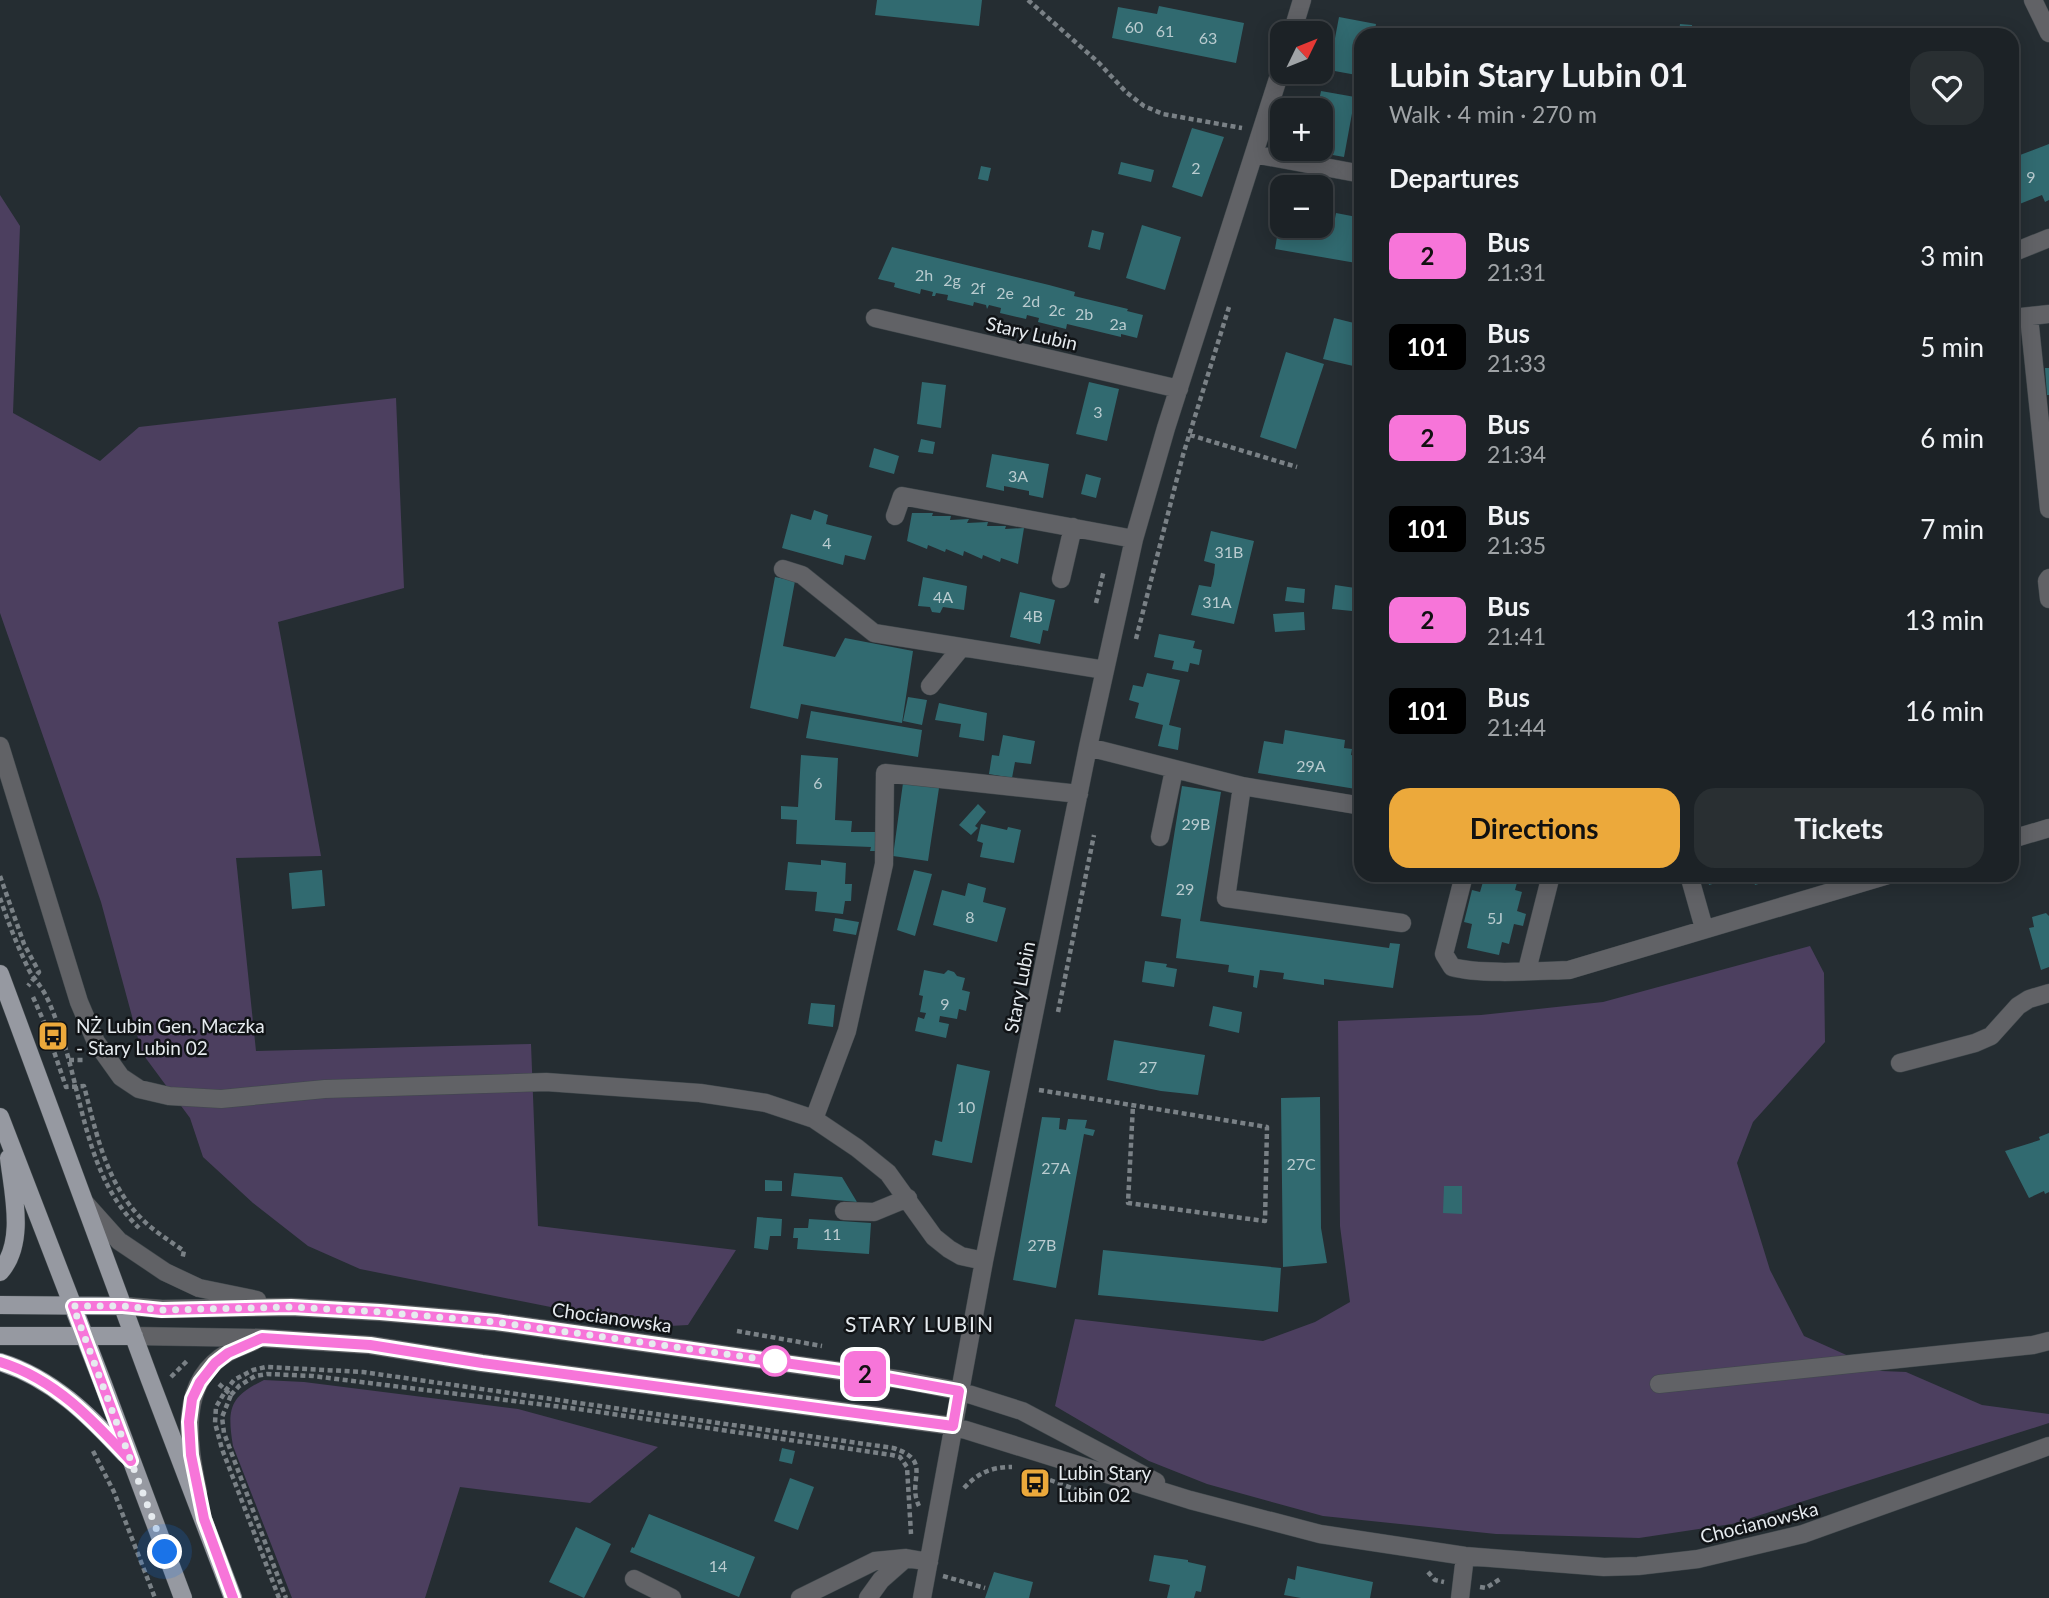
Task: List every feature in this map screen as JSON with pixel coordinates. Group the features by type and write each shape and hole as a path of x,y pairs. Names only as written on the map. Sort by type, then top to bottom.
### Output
{"main road":[{"path":"0,974 233,1598"},
{"path":"0,1272 13,1248 16,1222 2,1124"},
{"path":"2,1124 183,1598"},
{"name":"Chocianowska","path":"0,1305 123,1306"},
{"name":"Chocianowska","path":"0,1336 134,1336"},
{"path":"0,1362 43,1380 60,1392 94,1421 131,1461"}],"street":[{"path":"2033,0 2049,33"},
{"path":"1294,21 1296,2"},
{"name":"Stary Lubin","path":"922,1598 937,1563 938,1513 984,1261 1088,747 1134,539 1166,428 1276,84"},
{"path":"1254,154 1354,173"},
{"path":"2019,250 2049,239"},
{"path":"2049,314 2021,317 2049,509"},
{"name":"Stary Lubin","path":"874,318 1179,389"},
{"path":"895,516 902,496 1134,539"},
{"path":"1061,579 1073,527"},
{"path":"783,569 803,575 874,633 1105,670"},
{"path":"2049,578 2049,599"},
{"path":"930,686 961,648"},
{"path":"0,746 79,1002 96,1042 107,1059 121,1077 139,1089 169,1096 221,1099 325,1089 546,1082 713,1095 766,1103 814,1119 858,1147 888,1173 934,1237 961,1256 984,1261"},
{"path":"1088,747 1242,786 1354,805"},
{"path":"1160,837 1174,770"},
{"path":"814,1119 847,1031 884,864 886,773 1079,794"},
{"path":"1242,786 1226,898 1402,923"},
{"path":"2019,837 2049,828"},
{"path":"1462,882 1444,954 1452,967 1464,970 1569,970 1839,882"},
{"path":"1527,970 1549,882"},
{"path":"1691,882 1704,928"},
{"path":"1899,1063 1975,1043 1991,1036 2018,1006 2029,999 2049,993"},
{"path":"844,1211 874,1212 908,1198"},
{"path":"85,1203 119,1241 170,1274 199,1288 291,1307"},
{"name":"Chocianowska","path":"123,1306 162,1310 291,1307 496,1322 890,1378 959,1391 1022,1410 1190,1500"},
{"name":"Chocianowska","path":"134,1336 262,1338 370,1345 953,1426 1190,1500 1320,1534 1465,1556 1604,1567 1638,1566 1744,1550 1841,1522 2049,1446"},
{"path":"204,1519 191,1455 189,1422 192,1399 207,1373 228,1353 262,1338"},
{"path":"1659,1384 2033,1345 2049,1341"},
{"path":"1461,1591 1465,1556"},
{"path":"800,1598 875,1561 906,1558 937,1563"},
{"path":"868,1598 881,1580 906,1558"},
{"path":"634,1579 672,1598"}],"path":[{"path":"1028,0 1144,106 1163,114 1244,128 1259,134"},
{"path":"1166,428 1297,467"},
{"path":"0,876 24,944 39,972 27,985 44,1022 66,1087 84,1086 107,1166 124,1198 141,1219 184,1251 184,1257 170,1274"},
{"path":"0,898 12,933 58,1025 89,1136 106,1184 129,1218 169,1249 170,1274"},
{"path":"1021,1087 1133,1105 1267,1127 1265,1221 1128,1203 1133,1105"},
{"path":"279,1598 218,1435 216,1407 226,1390 243,1374 266,1367 363,1372 893,1448 905,1451 914,1459 918,1505 922,1509 938,1513"},
{"path":"207,1373 232,1395"},
{"path":"286,1598 224,1433 222,1417 239,1386 255,1376 267,1374 313,1376 578,1409 901,1457 907,1466 911,1532 906,1558"},
{"path":"88,1442 114,1492 155,1598"},
{"path":"959,1493 975,1476 996,1467 1016,1467"},
{"path":"1040,1476 1077,1490 1100,1494"},
{"path":"937,1563 943,1576 985,1588"},
{"path":"1426,1570 1435,1580 1461,1591 1486,1588 1506,1577"}],"shaded area":[{"path":"0,195 20,226 13,413 100,461 139,427 396,398 404,588 278,622 321,856 236,858 256,1051 531,1044 538,1226 736,1250 688,1325 651,1327 360,1269 308,1246 253,1203 203,1157 190,1118 142,1053 101,902 0,613"},
{"path":"1810,946 1824,973 1825,1042 1753,1122 1737,1163 1770,1270 1804,1336 1882,1371 1906,1372 1982,1405 2049,1414 2049,1423 1732,1524 1639,1538 1496,1534 1323,1516 1207,1484 1149,1461 1055,1406 1075,1319 1263,1341 1315,1322 1350,1302 1340,1226 1338,1021 1481,1015 1603,1002"},
{"path":"264,1380 304,1382 518,1409 658,1447 590,1503 460,1487 425,1598 292,1598 233,1446 231,1433 231,1413 237,1399"}],"building":[{"path":"877,0 982,0 979,26 875,15"},
{"path":"1159,6 1244,23 1236,63 1112,38 1118,7 1157,14"},
{"path":"1339,17 1376,24 1375,28 1354,28 1354,75 1334,71 1334,44"},
{"path":"1680,24 1692,25 1692,28 1679,28"},
{"path":"1321,91 1354,97 1344,157 1333,155 1333,98 1320,98"},
{"path":"1192,128 1224,137 1202,197 1172,187"},
{"path":"2049,144 2049,200 2045,202 2042,195 2019,204 2019,155"},
{"path":"1121,162 1154,170 1151,182 1118,174"},
{"path":"981,166 991,168 988,181 978,179"},
{"path":"1336,213 1354,216 1354,263 1275,249 1277,238 1333,238"},
{"path":"1142,225 1181,237 1165,290 1126,278"},
{"path":"1092,230 1104,233 1100,250 1088,247"},
{"path":"892,247 1049,285 1075,292 1074,296 1128,309 1127,311 1143,315 1137,338 1121,334 1121,337 1067,324 1066,329 1038,322 1039,318 1027,315 1026,319 1000,313 1001,308 989,305 987,309 986,305 974,302 973,306 947,300 948,295 936,293 932,296 933,292 921,289 920,294 894,287 895,283 878,279"},
{"path":"1334,318 1354,323 1354,366 1323,359"},
{"path":"1286,352 1324,364 1296,449 1260,437"},
{"path":"2045,368 2049,368 2049,395 2047,395"},
{"path":"922,382 946,385 941,428 917,424"},
{"path":"1089,382 1119,389 1107,441 1076,434"},
{"path":"921,439 935,442 933,454 918,452"},
{"path":"874,448 899,456 894,474 869,467"},
{"path":"992,454 1049,464 1043,498 1029,495 1029,491 1004,486 1004,491 986,487"},
{"path":"1086,474 1101,478 1096,498 1081,494"},
{"path":"814,510 828,515 826,524 872,536 865,560 845,555 843,565 782,548 791,514 811,520"},
{"path":"912,513 951,516 950,520 969,519 967,523 988,522 987,526 1006,526 1005,529 1024,528 1018,564 1001,558 1000,562 983,555 982,559 964,551 963,556 928,545 927,549 907,541"},
{"path":"1211,531 1254,541 1234,624 1191,615 1199,585 1211,587 1215,564 1204,561"},
{"path":"775,577 795,581 783,646 835,657 845,638 913,651 902,723 801,704 798,719 750,708"},
{"path":"923,577 967,586 964,610 943,607 940,613 932,612 930,607 918,606"},
{"path":"1335,585 1354,588 1354,611 1332,609"},
{"path":"1287,587 1305,589 1304,603 1285,601"},
{"path":"1020,592 1055,600 1048,631 1043,630 1040,644 1010,637"},
{"path":"1304,612 1305,630 1275,632 1273,614"},
{"path":"1159,634 1195,641 1193,648 1202,650 1199,665 1190,663 1188,672 1172,669 1174,661 1154,657"},
{"path":"1147,673 1180,680 1169,725 1181,728 1178,750 1158,746 1163,725 1135,718 1139,703 1129,700 1133,685 1143,687"},
{"path":"908,697 927,700 922,725 903,721"},
{"path":"939,703 987,713 984,741 959,737 961,724 935,720"},
{"path":"811,711 922,730 918,757 806,738"},
{"path":"1285,730 1345,740 1344,748 1352,749 1351,755 1354,756 1354,789 1258,773 1264,741 1283,744"},
{"path":"1003,735 1035,741 1031,764 1015,762 1012,778 989,774 992,755 999,756"},
{"path":"801,755 838,758 835,820 852,821 851,832 881,832 879,851 870,851 871,847 796,844 797,820 781,819 781,806 798,807"},
{"path":"903,783 939,788 928,861 893,856"},
{"path":"1182,786 1221,792 1200,921 1389,948 1390,943 1400,944 1393,988 1324,979 1324,985 1283,979 1284,973 1260,970 1257,988 1253,987 1254,976 1228,972 1229,965 1176,958 1181,919 1161,916"},
{"path":"978,804 986,812 971,835 959,825"},
{"path":"981,824 1021,830 1014,863 980,857 983,843 977,841"},
{"path":"821,860 846,863 845,884 852,884 851,901 845,901 843,914 815,911 817,892 785,890 788,862 821,865"},
{"path":"322,870 325,906 292,909 289,873"},
{"path":"914,870 932,874 915,936 897,930"},
{"path":"1483,882 1517,882 1515,890 1522,892 1517,911 1526,914 1523,926 1514,924 1509,944 1502,942 1499,955 1467,948 1472,924 1464,922 1472,890 1480,892"},
{"path":"968,883 986,888 983,902 1006,908 997,942 933,925 942,890 965,896"},
{"path":"2046,913 2049,916 2049,967 2041,970 2029,928 2034,927 2032,917"},
{"path":"835,918 859,922 856,935 833,931"},
{"path":"1145,961 1167,964 1166,967 1177,969 1174,987 1142,982"},
{"path":"924,970 944,974 948,970 954,972 965,978 962,990 970,992 966,1011 959,1009 957,1019 940,1016 939,1022 949,1024 946,1038 915,1031 918,1017 924,1019 926,1013 920,1012 923,996 919,995"},
{"path":"811,1003 835,1005 833,1027 808,1024"},
{"path":"1213,1006 1242,1012 1239,1033 1209,1026"},
{"path":"1114,1040 1205,1055 1198,1095 1107,1080"},
{"path":"957,1064 990,1071 972,1163 932,1155 935,1140 942,1142"},
{"path":"1320,1097 1321,1228 1327,1263 1283,1267 1281,1098"},
{"path":"1042,1117 1060,1118 1059,1129 1066,1130 1068,1119 1087,1120 1085,1128 1095,1130 1093,1136 1084,1134 1056,1288 1013,1280"},
{"path":"2049,1133 2049,1192 2045,1194 2044,1191 2029,1198 2005,1151 2040,1140 2039,1137"},
{"path":"794,1173 842,1177 857,1202 791,1196"},
{"path":"765,1180 782,1181 782,1191 765,1191"},
{"path":"1444,1186 1462,1186 1462,1214 1443,1213"},
{"path":"757,1217 782,1219 781,1236 770,1236 768,1250 754,1248"},
{"path":"809,1219 871,1223 869,1254 797,1249 798,1238 793,1238 794,1228 808,1228"},
{"path":"1103,1250 1281,1268 1278,1312 1098,1295"},
{"path":"782,1448 795,1451 792,1464 779,1461"},
{"path":"790,1478 814,1487 798,1530 774,1521"},
{"path":"649,1514 755,1557 739,1597 630,1552"},
{"path":"576,1527 611,1544 584,1598 549,1582"},
{"path":"1154,1555 1188,1560 1206,1566 1201,1592 1196,1591 1194,1598 1167,1598 1170,1585 1149,1581"},
{"path":"1297,1566 1373,1582 1370,1598 1301,1598 1284,1595 1288,1578 1295,1580"},
{"path":"994,1572 1033,1582 1029,1598 985,1598"}],"bus line":[{"name":"2","path":"0,1362 43,1380 60,1392 94,1421 131,1461 73,1306 123,1306 162,1310 291,1307 496,1322 903,1380 959,1391 953,1426 482,1363 370,1345 262,1338 228,1353 215,1363 200,1382 192,1399 189,1422 191,1455 204,1519 233,1598"}],"place":[{"name":"NŻ Lubin Gen. Maczka - Stary Lubin 02","path":"53,1036"},
{"name":"Lubin Stary Lubin 02","path":"1035,1483"}],"district":[{"name":"STARY LUBIN","path":"920,1323"}],"route":[{"path":"165,1552 73,1306 123,1306 162,1310 291,1307 380,1312 496,1322 775,1361"}]}
